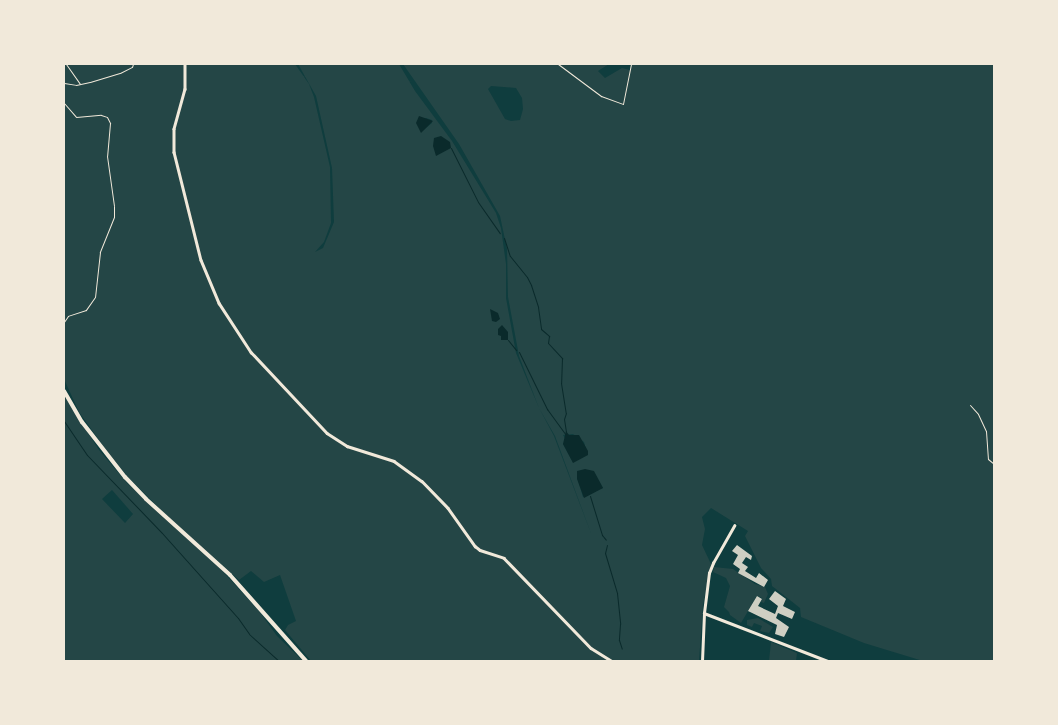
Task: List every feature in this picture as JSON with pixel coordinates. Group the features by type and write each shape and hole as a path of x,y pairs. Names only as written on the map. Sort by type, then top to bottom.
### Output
{"main road":[{"path":"64,391 92,435 125,477 150,504 230,575 306,661"}],"street":[{"path":"185,64 185,89 174,129 174,152 201,260 219,302 250,352 327,433 347,446 394,461 422,481 448,508 475,546 480,550 504,558 591,648 612,661"},
{"path":"702,661 704,613 712,566 734,526"},
{"path":"704,613 828,661"}],"lane":[{"path":"66,64 80,84"},
{"path":"64,83 80,84 120,73 132,67 133,64"},
{"path":"558,64 601,96 623,104 630,64"},
{"path":"64,103 76,117 101,115 110,122 107,156 114,217 100,252 95,297 86,310 68,316 64,322"}],"path":[{"path":"970,405 978,414 986,431 988,459 994,464"}],"shaded area":[{"path":"64,64 295,64 309,84 314,97 330,167 331,223 324,242 315,252 323,248 334,222 332,168 316,96 298,64 399,64 415,91 452,141 496,213 501,228 506,264 506,298 516,353 539,408 519,356 508,297 507,249 500,216 459,144 403,64 609,64 598,71 605,78 622,68 630,70 631,64 994,64 994,661 923,661 864,643 801,617 800,608 772,586 771,579 761,568 745,536 748,531 711,508 702,517 705,529 702,545 711,564 703,605 699,661 311,661 285,630 288,625 296,621 280,575 264,582 251,571 239,580 162,511 128,477 104,447 79,412 64,379","holes":["491,86 516,88 522,98 523,109 520,120 511,121 505,119 488,89","426,118 432,120 432,123 421,132 418,119","539,408 555,436 592,536 554,436","573,434 584,442 586,449 573,462 563,444 566,440 563,435","595,474 603,488 583,497 577,477"]},
{"path":"419,116 433,121 421,133 416,123"},
{"path":"441,136 450,142 451,148 436,156 433,146 434,138"},
{"path":"490,309 498,313 500,319 496,322 492,321"},
{"path":"502,325 508,332 508,340 501,340 501,336 498,335 498,329"},
{"path":"64,396 99,450 127,483 217,565 259,611 277,636 303,661 64,661","holes":["112,490 133,514 125,523 102,499"]},
{"path":"566,431 569,435 579,435 588,451 588,455 573,463 563,444"},
{"path":"585,469 594,471 603,488 584,498 577,479 577,471"},
{"path":"714,567 733,569 755,584 765,587 768,594 764,603 761,602 762,598 757,596 741,623 730,615 724,607 730,586 726,578 713,572"},
{"path":"758,618 773,627 769,633 760,631 762,626 754,623 752,627 747,625 747,620"},
{"path":"771,642 797,653 796,661 769,661"}],"building":[{"path":"737,545 752,556 751,560 746,557 742,563 748,567 745,571 756,578 759,573 768,580 764,587 738,573 740,569 733,564 738,555 732,551"},
{"path":"775,591 786,599 783,606 795,612 792,619 778,613 776,618 789,627 784,637 775,634 777,625 748,611 757,596 762,599 758,606 775,614 778,606 769,599"}],"waterway":[{"path":"451,148 478,202 500,233"},
{"path":"504,238 510,256 531,285 538,307 541,329 549,336 548,343 562,358 561,383 566,413 564,419 566,432"},
{"path":"508,340 516,350"},
{"path":"519,352 547,409 565,434"},
{"path":"64,421 87,455 162,533 238,618 249,634 279,661"},
{"path":"590,496 602,535 606,540"},
{"path":"607,545 605,553 617,593 620,624 619,640 622,649"}]}
